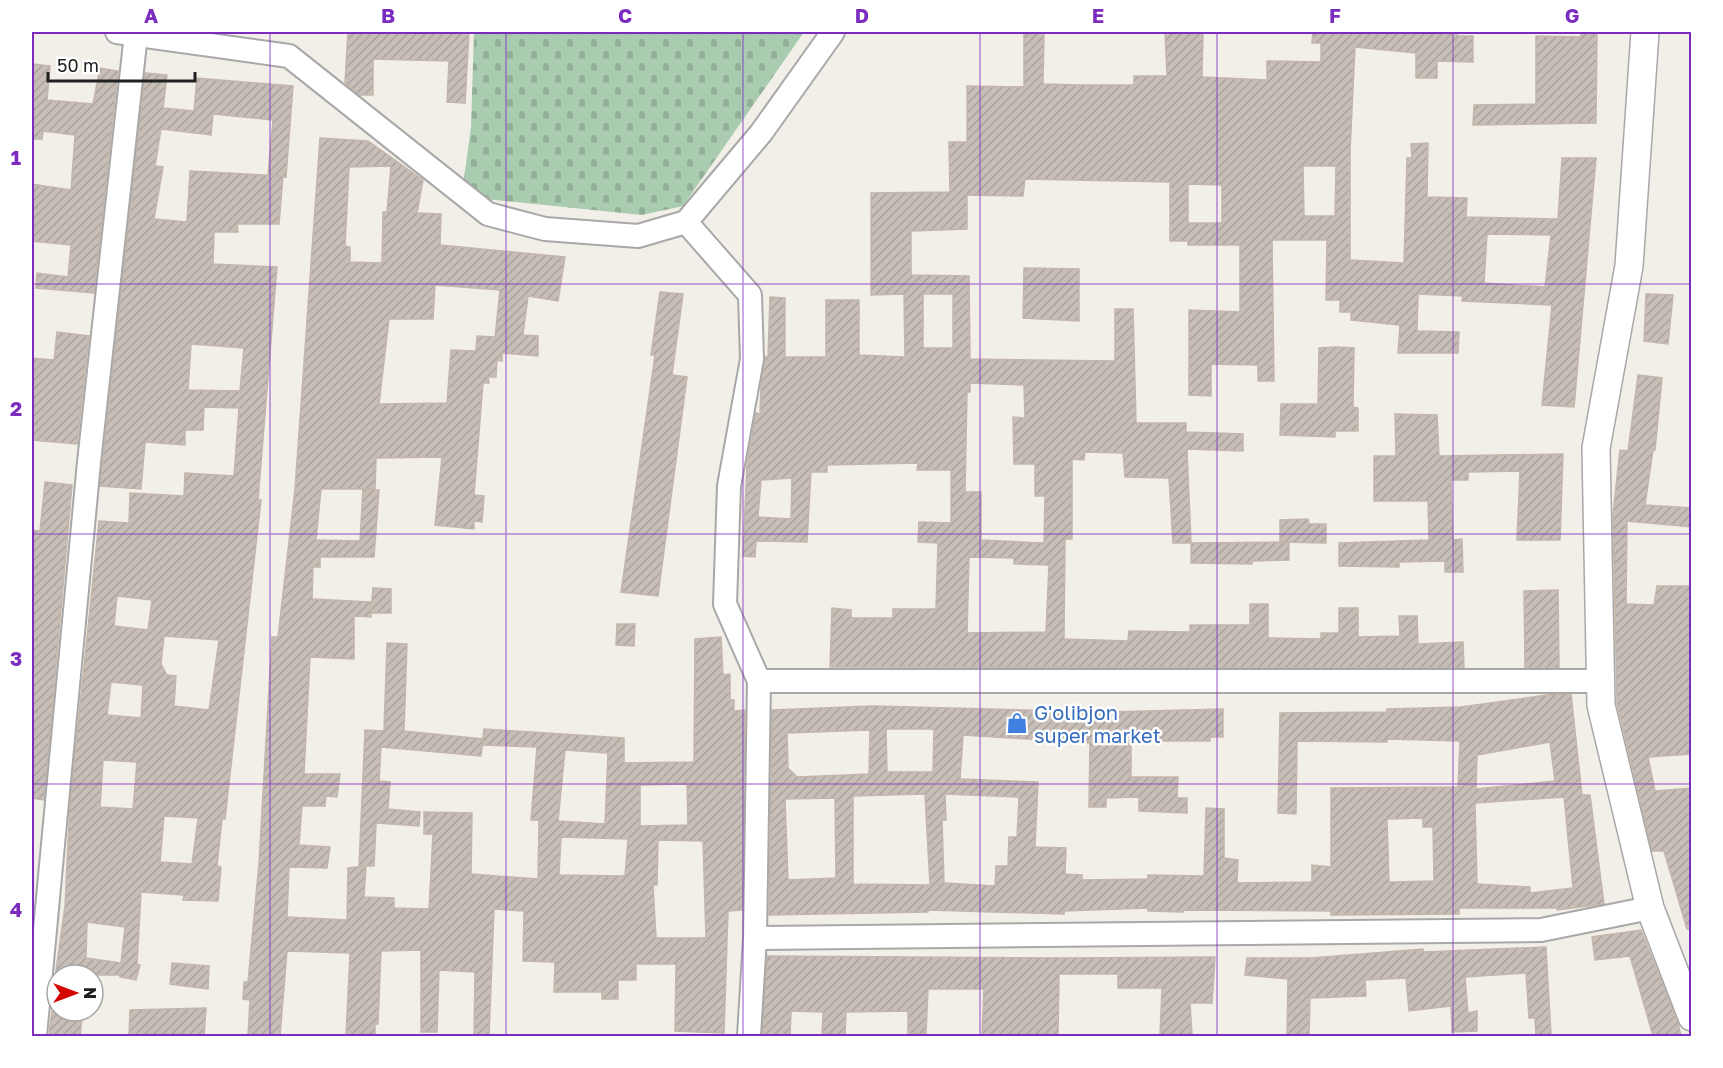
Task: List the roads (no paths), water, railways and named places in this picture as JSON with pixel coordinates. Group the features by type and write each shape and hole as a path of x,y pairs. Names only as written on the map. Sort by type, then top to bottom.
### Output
{"street":[{"path":"34,1036 89,462 126,33 289,56 488,214 545,229 638,236 686,222 761,133 833,32"},
{"path":"1645,32 1629,266 1596,448 1601,705 1650,908 1692,1017"},
{"path":"686,222 750,295 752,359 729,486 724,604 759,681 755,938 749,1036"},
{"path":"759,681 1600,681"},
{"path":"755,938 1541,930 1650,908"}],"place":[{"name":"G'olibjon super market","path":"1017,723"}]}
